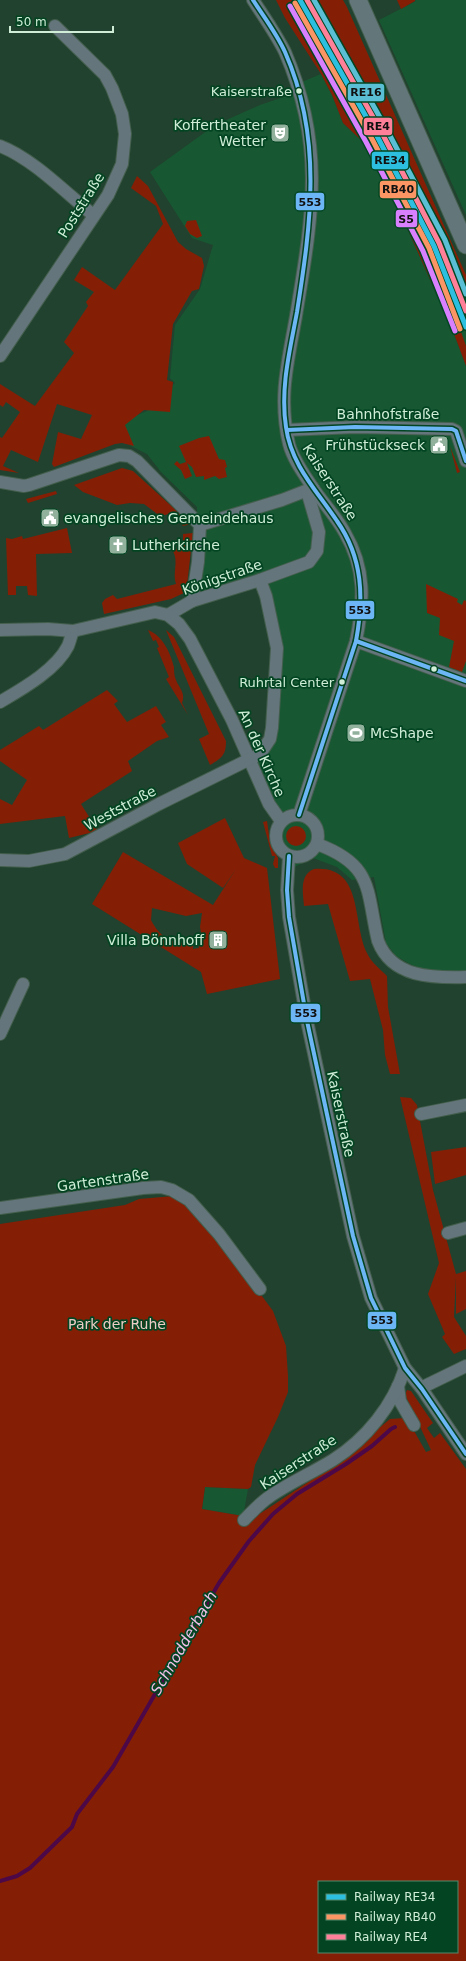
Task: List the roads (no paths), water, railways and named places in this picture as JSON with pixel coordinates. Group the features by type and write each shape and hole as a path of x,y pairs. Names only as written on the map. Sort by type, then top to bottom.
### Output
{"main road":[{"path":"358,0 466,245"}],"street":[{"name":"Kaiserstraße","path":"253,0 284,51 297,84 308,122 313,164 309,231 283,397 287,430 293,453 310,490 344,531 361,575 362,612 356,641 299,815"},
{"name":"Poststraße","path":"1,353 113,186 122,164 125,134 122,114 112,88 105,75 55,26"},
{"path":"0,146 10,150 32,165 93,215"},
{"name":"Bahnhofstraße","path":"287,430 355,427 452,429 456,431 466,461"},
{"path":"0,482 29,486 118,454 124,454 137,461 200,525 198,562 192,601"},
{"path":"200,525 310,490"},
{"name":"Königstraße","path":"168,615 192,601 260,580 309,562 317,551 319,532 310,490"},
{"name":"Weststraße","path":"0,860 29,860 65,854 166,800 249,761 260,754 270,739 277,648 266,596 260,580"},
{"path":"0,630 48,629 73,631 154,612 168,615"},
{"name":"An der Kirche","path":"168,615 179,624 190,639 232,720 269,804 281,821"},
{"path":"0,702 35,680 60,657 68,646 73,631"},
{"path":"356,641 464,681"},
{"path":"292,815 299,815 310,820 314,824 318,831 317,844 311,852 304,856 289,856 281,851 277,843 277,828 281,821 292,815"},
{"path":"317,844 340,854 358,870 366,882 374,912 375,928 382,951 396,965 403,969 427,977 466,977"},
{"name":"Kaiserstraße","path":"289,856 287,890 294,951 317,1072 353,1236 371,1298 405,1368 422,1389 466,1454"},
{"path":"0,1034 23,984"},
{"path":"421,1114 466,1105"},
{"name":"Gartenstraße","path":"0,1208 143,1188 161,1187 172,1190 184,1195 219,1234 260,1290"},
{"path":"448,1233 466,1228"},
{"path":"422,1389 427,1385 466,1366"},
{"name":"Kaiserstraße","path":"244,1520 268,1498 334,1460 364,1435 381,1417 398,1386 405,1368"},
{"path":"398,1386 400,1401 414,1425"}],"waterway":[{"name":"Schnodderbach","path":"0,1881 17,1876 30,1868 72,1827 77,1814 113,1767 219,1583 249,1541 273,1514 297,1494 346,1464 372,1446 395,1427"}],"rail line":[{"name":"RE34","path":"300,0 377,136 434,246 466,327"},
{"name":"RE4","path":"307,0 382,133 439,243 466,311"},
{"name":"RB40","path":"295,3 372,139 429,248 460,329"}],"place":[{"name":"Kaiserstraße","path":"299,91"},
{"name":"Koffertheater Wetter","path":"280,133"},
{"name":"Frühstückseck","path":"439,445"},
{"name":"evangelisches Gemeindehaus","path":"50,518"},
{"name":"Lutherkirche","path":"118,545"},
{"name":"Ruhrtal Center","path":"342,682"},
{"name":"McShape","path":"356,733"},
{"name":"Villa Bönnhoff","path":"218,940"}],"park label":[{"name":"Park der Ruhe","path":"117,1324"}]}
